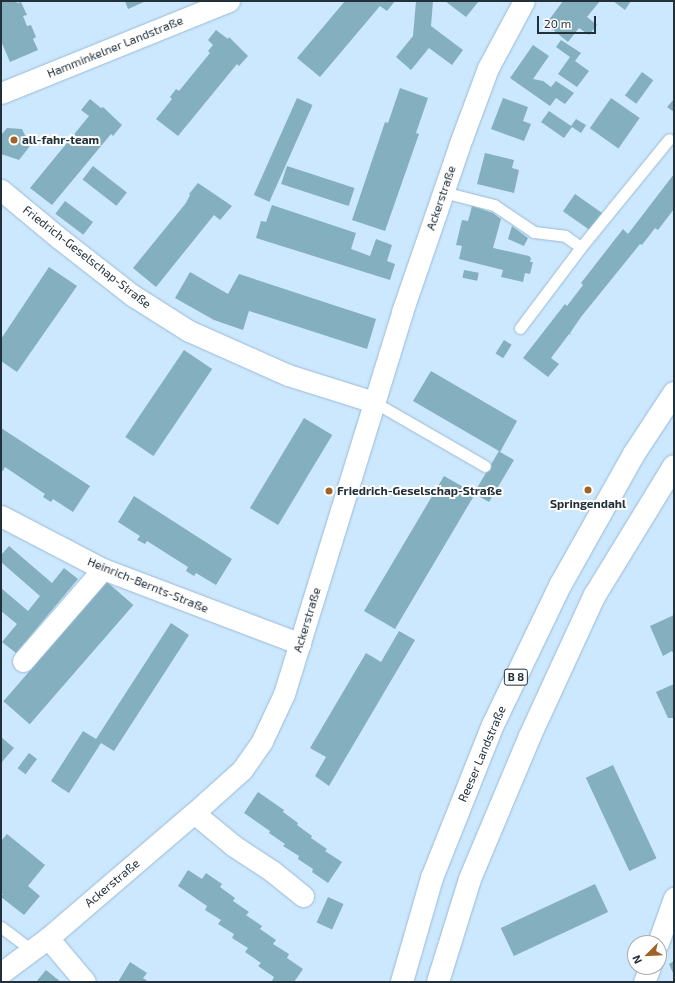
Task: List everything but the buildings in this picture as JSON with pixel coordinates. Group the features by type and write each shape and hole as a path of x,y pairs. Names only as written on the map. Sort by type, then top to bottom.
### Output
{"main road":[{"name":"Reeser Landstraße","path":"402,982 432,878 493,725 561,584 634,454 674,393"},
{"path":"438,982 470,879 530,736 595,595 674,466"}],"street":[{"name":"Hamminkelner Landstraße","path":"1,93 229,1"},
{"name":"Ackerstraße","path":"1,973 48,938 194,813 242,770 262,741 284,694 402,312 443,192 488,68 524,1"},
{"name":"Friedrich-Geselschap-Straße","path":"1,190 132,295 188,331 288,375 374,402"},
{"name":"Heinrich-Bernts-Straße","path":"2,518 103,569 300,644"},
{"path":"23,661 103,569"},
{"path":"194,813 234,846 272,871 303,896"},
{"path":"661,935 674,898"},
{"path":"48,938 86,982"}],"lane":[{"path":"520,328 581,247 669,139"},
{"path":"443,192 494,205 534,232 566,236 581,247"},
{"path":"374,402 485,466"},
{"path":"1,927 31,950"}],"place":[{"name":"all-fahr-team","path":"14,140"},
{"name":"Springendahl","path":"588,490"},
{"name":"Friedrich-Geselschap-Straße","path":"329,491"}]}
